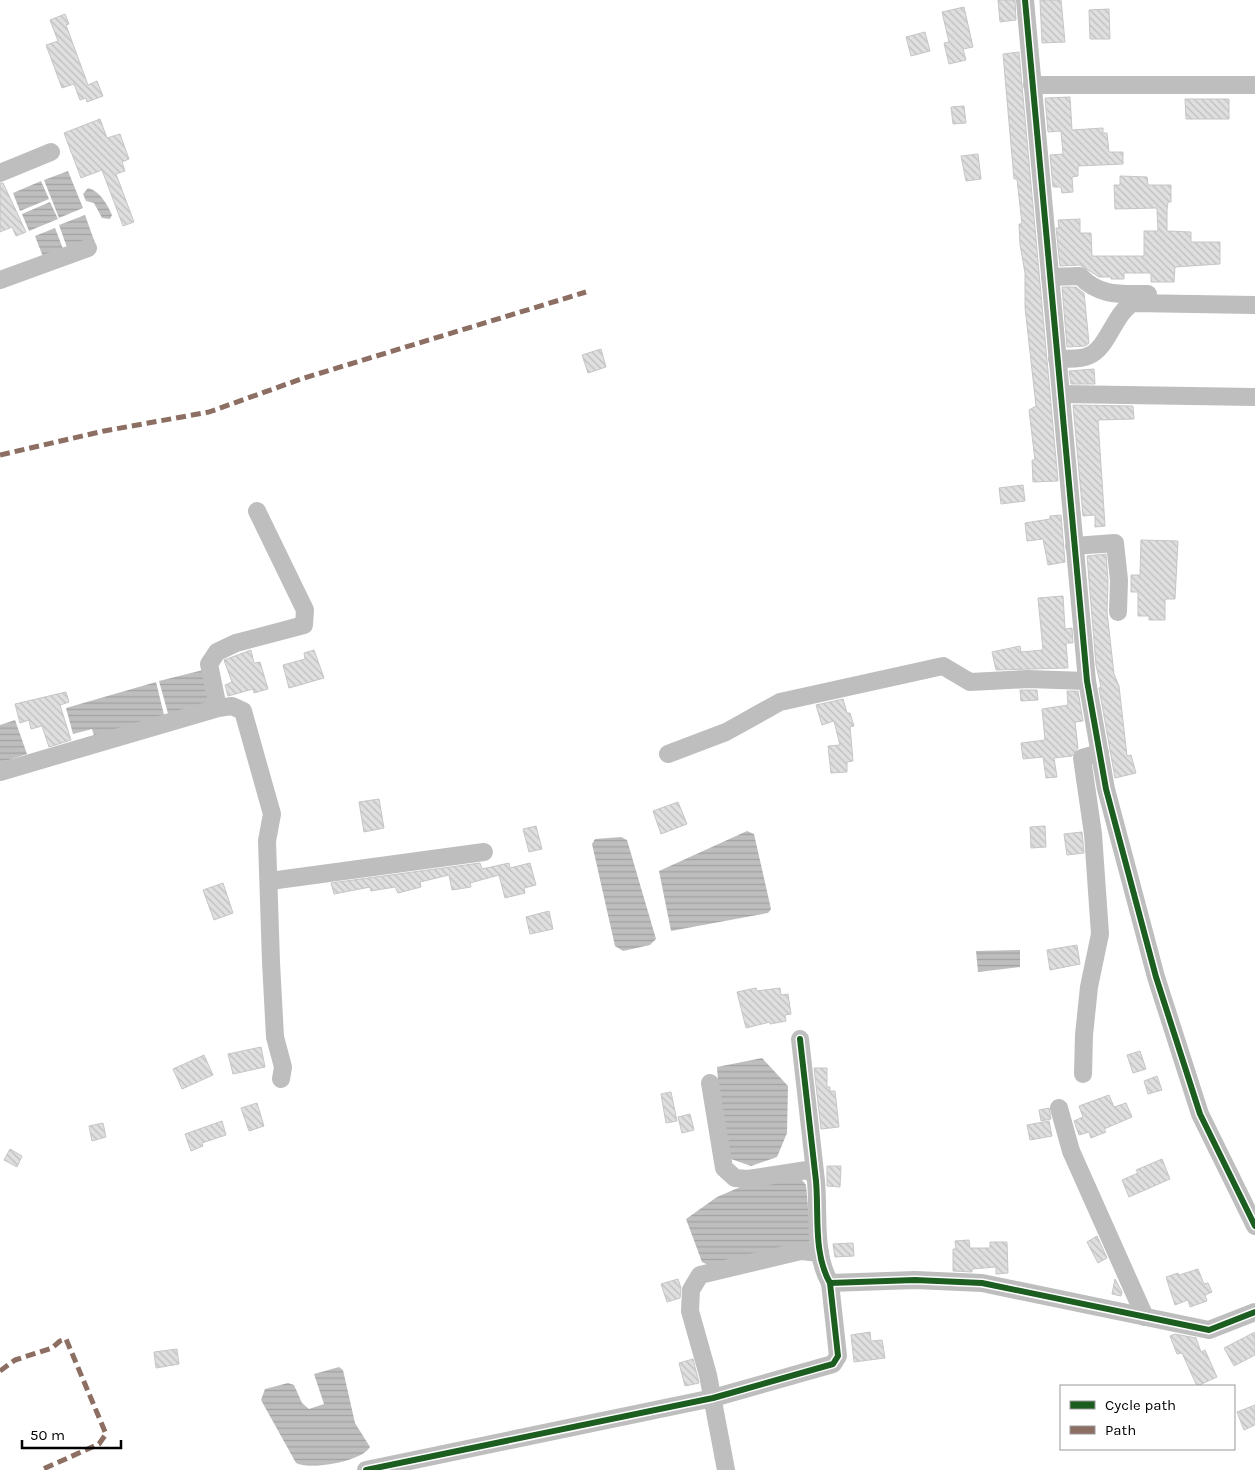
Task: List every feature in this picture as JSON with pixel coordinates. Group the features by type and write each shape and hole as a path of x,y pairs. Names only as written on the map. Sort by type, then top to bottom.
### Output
{"street":[{"path":"1025,0 1087,681 1106,789 1156,977 1200,1114 1255,1226"},
{"path":"1032,85 1255,85"},
{"path":"0,173 51,152"},
{"path":"0,280 88,248"},
{"path":"1050,277 1080,276 1100,292 1255,295"},
{"path":"1057,359 1089,356 1102,344 1125,307 1133,303 1255,305"},
{"path":"1060,394 1255,397"},
{"path":"218,708 209,664 217,652 236,644 304,625 305,610 257,511"},
{"path":"1074,546 1115,543 1119,580 1118,612"},
{"path":"668,754 726,732 780,702 943,666 970,682 1028,679 1087,681"},
{"path":"0,772 218,708 232,706 243,711 272,814 268,841 274,1027 283,1067 280,1078"},
{"path":"1083,1074 1084,1035 1089,987 1100,934 1093,834 1082,758 1100,752"},
{"path":"270,881 484,852"},
{"path":"366,1470 713,1398 833,1364 838,1356 830,1283 824,1272 820,1253 815,1175 800,1038"},
{"path":"710,1083 724,1168 735,1178 748,1179 807,1170 815,1175"},
{"path":"1058,1108 1071,1151 1145,1317"},
{"path":"726,1470 713,1398 690,1311 691,1290 700,1275 801,1251 820,1253"},
{"path":"830,1283 915,1280 982,1282 1209,1330 1255,1312"}],"shaded area":[{"path":"68,171 83,208 59,218 44,180"},
{"path":"41,181 49,199 20,211 13,193"},
{"path":"88,188 103,198 112,215 110,219 102,218 94,203 86,201 83,194"},
{"path":"50,202 58,219 29,231 22,214"},
{"path":"85,215 95,243 69,253 59,225"},
{"path":"55,228 65,254 45,262 35,236"},
{"path":"203,670 213,706 169,717 159,681"},
{"path":"156,682 165,719 95,739 92,729 73,734 66,708"},
{"path":"15,720 27,754 0,763 0,725"},
{"path":"747,831 754,834 771,909 768,913 671,931 659,871"},
{"path":"621,837 627,840 656,939 650,945 623,951 615,946 592,844 595,839"},
{"path":"1020,950 1020,967 978,972 976,951"},
{"path":"762,1058 788,1086 787,1133 777,1157 751,1166 731,1159 720,1111 717,1067"},
{"path":"794,1177 802,1180 806,1185 811,1240 808,1244 710,1266 702,1262 686,1219 717,1197 745,1185"},
{"path":"339,1367 343,1370 355,1423 370,1447 357,1457 335,1463 313,1466 296,1463 261,1400 265,1389 288,1383 294,1385 302,1403 309,1409 324,1404 314,1374"}],"building":[{"path":"998,0 1015,0 1016,20 1000,22"},
{"path":"1040,0 1061,0 1065,42 1042,43"},
{"path":"964,7 973,47 963,49 966,60 949,64 944,43 949,42 942,12"},
{"path":"1109,9 1110,39 1090,39 1089,10"},
{"path":"65,14 69,24 66,25 88,85 97,81 103,96 87,102 86,98 80,100 74,84 62,88 46,45 58,41 50,20"},
{"path":"925,32 930,51 911,56 906,37"},
{"path":"1019,52 1058,481 1033,482 1032,460 1035,460 1029,410 1036,406 1025,307 1025,273 1020,244 1019,224 1022,224 1017,179 1014,179 1003,54"},
{"path":"1070,97 1072,130 1103,128 1103,133 1107,133 1109,152 1123,152 1123,164 1078,166 1078,176 1072,177 1073,192 1062,193 1061,187 1053,187 1050,155 1063,154 1061,131 1048,132 1045,98"},
{"path":"1185,99 1229,99 1229,119 1186,119"},
{"path":"964,106 966,123 953,124 951,107"},
{"path":"100,119 107,138 120,134 129,159 122,162 125,171 116,174 134,222 123,226 102,170 81,178 64,133"},
{"path":"978,154 981,179 966,181 961,156"},
{"path":"1120,176 1147,177 1148,185 1171,185 1171,202 1168,202 1167,210 1167,231 1191,232 1191,242 1220,242 1220,264 1175,267 1174,282 1151,282 1151,273 1124,273 1124,279 1111,279 1111,277 1099,277 1080,265 1060,266 1056,228 1059,228 1058,220 1080,219 1080,233 1091,233 1092,256 1144,256 1144,231 1158,231 1157,208 1115,209 1114,185 1120,185"},
{"path":"0,183 3,183 26,232 16,236 12,227 0,232"},
{"path":"1062,287 1076,287 1084,293 1089,343 1085,346 1067,347"},
{"path":"601,349 606,367 588,373 582,355"},
{"path":"1094,369 1095,384 1071,384 1069,371"},
{"path":"1073,405 1133,406 1134,419 1098,420 1105,526 1095,527 1095,515 1083,516"},
{"path":"1023,485 1025,501 1001,504 999,488"},
{"path":"1061,515 1065,562 1048,565 1043,539 1027,541 1025,523 1050,519 1050,516"},
{"path":"1141,540 1178,541 1175,599 1165,599 1165,620 1149,620 1149,616 1138,616 1138,592 1131,592 1131,575 1140,575"},
{"path":"1106,554 1108,580 1107,612 1114,674 1119,686 1127,756 1131,755 1136,773 1115,778 1096,665 1087,556"},
{"path":"1063,596 1065,629 1072,628 1073,643 1066,643 1068,668 996,670 992,652 1020,646 1021,652 1043,650 1038,598"},
{"path":"251,650 254,663 260,662 268,689 254,693 253,689 228,696 225,685 232,682 224,660"},
{"path":"314,650 324,678 289,688 283,665 305,659 304,653"},
{"path":"1020,690 1037,690 1038,700 1021,701"},
{"path":"1067,691 1078,691 1083,721 1075,722 1078,748 1072,756 1054,758 1057,777 1046,778 1043,757 1023,759 1021,743 1045,740 1042,709 1068,705"},
{"path":"66,692 69,702 60,705 71,740 49,747 42,726 31,729 29,720 20,723 15,704"},
{"path":"843,699 847,713 850,713 854,726 850,727 853,761 847,762 847,772 831,773 828,746 840,745 834,721 822,725 816,705"},
{"path":"379,799 384,828 364,832 359,802"},
{"path":"678,802 687,824 661,834 653,811"},
{"path":"536,826 542,849 529,852 523,829"},
{"path":"1045,826 1046,847 1031,848 1030,827"},
{"path":"1082,832 1084,853 1067,855 1064,834"},
{"path":"480,863 482,869 509,863 510,868 530,863 536,885 524,888 525,893 505,898 499,875 470,883 471,887 452,890 449,875 420,882 421,887 398,893 395,887 371,891 370,887 334,894 331,883"},
{"path":"223,883 233,913 214,920 203,890"},
{"path":"549,911 553,929 530,934 526,917"},
{"path":"1077,945 1080,964 1050,970 1047,950"},
{"path":"756,988 757,991 780,988 781,995 788,994 791,1014 785,1015 786,1021 770,1024 770,1022 746,1028 737,992"},
{"path":"261,1047 265,1067 233,1074 228,1054"},
{"path":"1140,1051 1146,1069 1133,1073 1127,1055"},
{"path":"204,1055 213,1075 182,1089 173,1069"},
{"path":"814,1068 827,1068 827,1087 830,1087 830,1091 835,1091 839,1127 821,1129"},
{"path":"1157,1076 1162,1090 1148,1094 1144,1081"},
{"path":"671,1092 677,1121 666,1123 661,1094"},
{"path":"1109,1095 1114,1107 1126,1103 1132,1117 1104,1129 1106,1132 1091,1138 1089,1132 1079,1135 1074,1121 1083,1117 1079,1106"},
{"path":"257,1103 264,1126 249,1131 241,1108"},
{"path":"1049,1108 1051,1119 1041,1121 1039,1110"},
{"path":"690,1114 694,1130 682,1133 678,1117"},
{"path":"222,1121 226,1135 202,1143 203,1146 191,1151 185,1134"},
{"path":"1049,1121 1052,1136 1030,1140 1027,1125"},
{"path":"103,1123 106,1137 92,1141 89,1126"},
{"path":"10,1149 22,1156 17,1167 4,1160"},
{"path":"1162,1159 1170,1179 1129,1197 1122,1180 1138,1173 1136,1170"},
{"path":"827,1166 841,1166 840,1187 827,1186"},
{"path":"1097,1236 1107,1258 1098,1263 1087,1242"},
{"path":"969,1240 970,1248 990,1248 990,1242 1007,1242 1008,1273 996,1274 996,1267 972,1269 972,1272 953,1271 953,1249 956,1249 955,1241"},
{"path":"853,1243 854,1256 835,1257 833,1244"},
{"path":"1198,1269 1204,1284 1208,1283 1212,1292 1205,1295 1207,1301 1190,1307 1188,1300 1175,1305 1166,1277"},
{"path":"678,1279 681,1288 680,1298 667,1302 661,1284"},
{"path":"1115,1279 1122,1292 1121,1296 1112,1294"},
{"path":"870,1332 871,1341 882,1340 885,1358 854,1362 851,1335"},
{"path":"1255,1332 1255,1355 1234,1366 1224,1348"},
{"path":"1175,1334 1196,1338 1201,1352 1205,1350 1217,1377 1197,1385 1182,1353 1177,1354 1170,1336"},
{"path":"177,1349 179,1364 156,1368 154,1352"},
{"path":"693,1359 699,1383 685,1386 679,1363"},
{"path":"1255,1405 1255,1425 1244,1430 1237,1412"}],"marked path":[{"path":"0,455 104,431 209,412 301,379 586,292"},
{"path":"0,1371 15,1360 52,1348 60,1341 66,1339 106,1434 99,1444 41,1470"}],"cycle path":[{"path":"1025,0 1087,681 1106,789 1156,977 1200,1114 1255,1226"},
{"path":"800,1039 816,1181 819,1246 821,1259 830,1283 915,1280 982,1283 1209,1330 1255,1312"},
{"path":"366,1470 713,1398 833,1364 838,1356 830,1283"}]}
